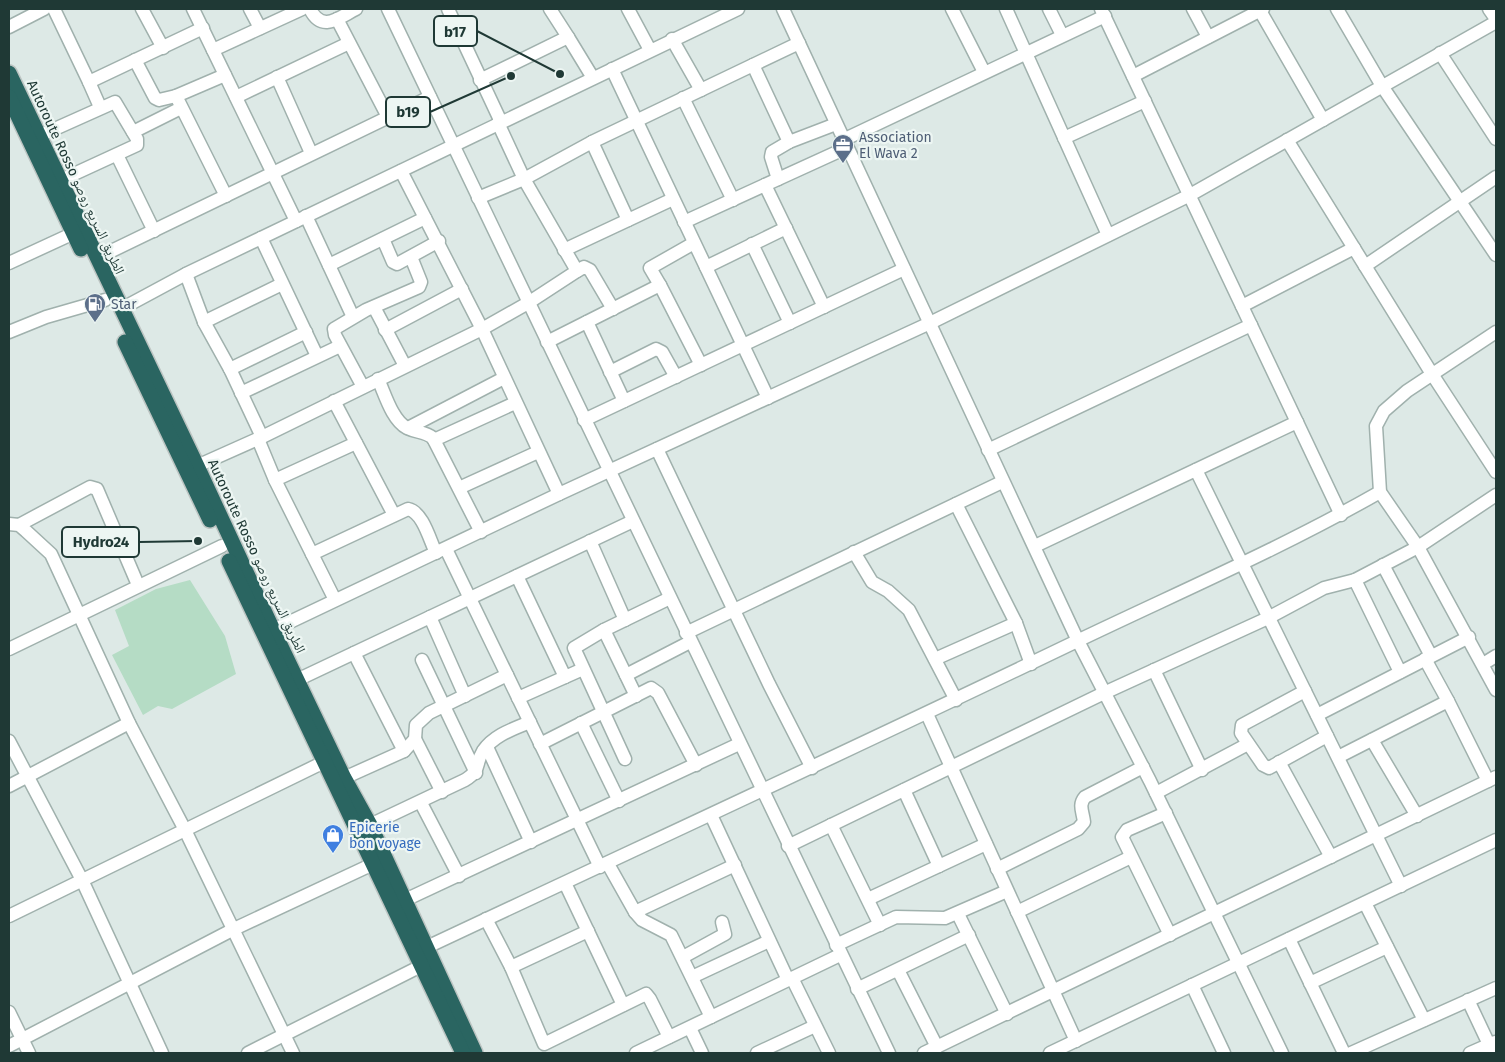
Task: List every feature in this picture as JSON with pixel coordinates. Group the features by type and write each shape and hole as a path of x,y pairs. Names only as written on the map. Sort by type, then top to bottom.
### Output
{"highway":[{"name":"Autoroute Rosso الطريق السريع روصو","path":"9,73 344,778 370,825 373,864 463,1053"},
{"name":"Autoroute Rosso الطريق السريع روصو","path":"9,97 324,762 405,900 425,948 475,1053"}],"street":[{"path":"9,27 44,9"},
{"path":"54,9 100,107"},
{"path":"142,9 162,48"},
{"path":"193,9 273,173 329,265 354,317"},
{"path":"250,9 260,28"},
{"path":"213,50 302,9"},
{"path":"310,9 320,22 337,19 356,9"},
{"path":"388,9 788,846 889,1053"},
{"path":"448,9 524,179 577,271"},
{"path":"550,9 593,78"},
{"path":"783,9 1002,482 1035,546 1078,641 1166,813 1282,1053"},
{"path":"952,9 984,72"},
{"path":"1006,9 1108,235"},
{"path":"1049,9 1062,35"},
{"path":"1193,9 1208,37"},
{"path":"1134,76 1261,9 1323,120"},
{"path":"1337,9 1382,86 1496,255"},
{"path":"273,630 559,494 930,323 1190,195 1496,21 1489,9"},
{"path":"632,10 650,50"},
{"path":"121,310 186,274 730,10"},
{"path":"684,222 778,179 984,72 1062,35 1103,12 1341,514"},
{"path":"337,19 388,117"},
{"path":"89,82 203,28"},
{"path":"480,80 568,37"},
{"path":"672,39 701,90"},
{"path":"236,97 350,43"},
{"path":"478,198 524,179 592,142 799,43"},
{"path":"1440,53 1496,139"},
{"path":"135,60 155,98 158,100 176,96 225,75"},
{"path":"753,65 789,142"},
{"path":"612,68 768,398"},
{"path":"277,77 312,153"},
{"path":"176,96 226,196"},
{"path":"97,258 312,153 430,98"},
{"path":"684,98 733,200"},
{"path":"39,136 113,102 117,103 133,132 138,143 137,145 61,180"},
{"path":"1064,138 1145,102"},
{"path":"133,132 181,108"},
{"path":"778,179 771,154 789,142 836,124"},
{"path":"1287,140 1432,374 1496,472"},
{"path":"592,142 628,220"},
{"path":"117,155 154,231"},
{"path":"401,171 439,241 559,494"},
{"path":"1365,266 1459,200 1496,177"},
{"path":"765,185 824,307"},
{"path":"564,250 673,199"},
{"path":"329,265 425,218"},
{"path":"706,267 786,228"},
{"path":"9,263 74,232"},
{"path":"260,238 318,356"},
{"path":"382,240 394,264 411,257 439,241"},
{"path":"694,243 650,268 701,366"},
{"path":"752,244 790,323"},
{"path":"1242,306 1354,248"},
{"path":"363,387 340,346 334,329 374,307 421,286 411,257"},
{"path":"197,466 260,438 482,329 528,303 584,267 590,270 613,309"},
{"path":"584,420 904,269"},
{"path":"186,274 204,322 230,368 241,393 275,480 335,600"},
{"path":"204,322 282,284"},
{"path":"547,342 660,285"},
{"path":"385,330 462,289"},
{"path":"9,332 46,317 105,300"},
{"path":"374,307 405,366"},
{"path":"587,322 624,401"},
{"path":"988,450 1251,325"},
{"path":"230,368 306,332"},
{"path":"1496,332 1432,374 1386,408 1378,419 1376,426 1380,492 1418,547 1469,637 1496,690"},
{"path":"241,393 340,346"},
{"path":"610,372 656,350 662,352 676,377"},
{"path":"408,428 504,378"},
{"path":"378,379 395,414 408,428 428,433 434,440 481,532"},
{"path":"334,401 394,515"},
{"path":"434,440 515,403"},
{"path":"1035,546 1297,422"},
{"path":"275,480 356,443"},
{"path":"657,449 735,609 769,684 812,768"},
{"path":"459,488 538,452"},
{"path":"1196,470 1401,886"},
{"path":"626,675 735,609 1002,482"},
{"path":"138,585 96,489 90,488 14,524 51,554 130,723 234,929 293,1053"},
{"path":"425,948 812,768 1241,564 1341,514 1380,492"},
{"path":"788,846 1104,693 1268,618 1324,588 1355,580 1418,547 1496,495"},
{"path":"956,504 1016,623 1031,664"},
{"path":"312,554 404,510 413,510 419,516 469,599 578,820 604,865 642,920 671,935 711,1017"},
{"path":"297,680 633,521"},
{"path":"590,541 625,620"},
{"path":"9,650 138,585 222,546"},
{"path":"854,552 872,582 888,591 909,610 956,700"},
{"path":"924,1053 1492,779 1448,701 1383,565"},
{"path":"517,576 564,677"},
{"path":"1355,580 1400,672"},
{"path":"554,656 574,648 604,630 670,598"},
{"path":"430,617 465,696"},
{"path":"934,659 1016,623"},
{"path":"604,630 636,696"},
{"path":"1316,715 1469,637"},
{"path":"574,648 625,759"},
{"path":"354,653 404,751"},
{"path":"1483,664 1496,656"},
{"path":"422,660 476,773"},
{"path":"518,698 583,669"},
{"path":"1154,670 1202,770"},
{"path":"442,792 415,739 416,725 429,713 507,675"},
{"path":"540,744 651,688 655,689 696,765"},
{"path":"1305,691 1242,725 1241,733 1266,767 1327,736"},
{"path":"1338,757 1448,701"},
{"path":"926,714 1076,1041"},
{"path":"370,825 421,803 476,773 480,759 487,747 504,733 530,722"},
{"path":"9,786 130,723"},
{"path":"581,723 619,800"},
{"path":"344,778 404,751 415,739"},
{"path":"1372,740 1416,816"},
{"path":"9,742 82,880 162,1053"},
{"path":"405,900 740,744"},
{"path":"1156,793 1248,744"},
{"path":"487,747 532,842"},
{"path":"9,916 324,762"},
{"path":"1279,762 1331,857"},
{"path":"997,869 1078,829 1084,822 1080,807 1085,796 1143,767"},
{"path":"904,790 940,866"},
{"path":"421,803 459,876"},
{"path":"1166,813 1124,833 1122,840 1170,935"},
{"path":"711,815 769,941 815,1026 824,1051"},
{"path":"832,825 880,925"},
{"path":"1050,1053 1496,840"},
{"path":"868,899 986,844"},
{"path":"1017,912 1131,857"},
{"path":"9,1046 234,929 373,864"},
{"path":"635,912 735,865"},
{"path":"566,883 623,1005"},
{"path":"636,1053 650,1050 669,1038 790,979 880,925 903,916 945,918 958,914 1007,891"},
{"path":"1365,903 1424,1020"},
{"path":"958,914 1007,1014"},
{"path":"486,920 511,967 547,1048 642,996 648,996 669,1038"},
{"path":"683,957 725,934 722,922"},
{"path":"511,967 588,932"},
{"path":"857,989 969,935"},
{"path":"1289,939 1344,1053"},
{"path":"692,977 769,941"},
{"path":"1310,982 1387,947"},
{"path":"248,1053 421,966"},
{"path":"898,970 938,1047"},
{"path":"1192,985 1224,1053"},
{"path":"1351,1053 1496,988"},
{"path":"1468,1000 1493,1046 1470,1053"},
{"path":"9,1012 29,1053"},
{"path":"757,1053 815,1026"},
{"path":"690,1028 702,1053"}],"green space":[{"path":"190,580 225,636 236,674 172,709 158,706 143,715 112,655 129,646 115,610 156,589"}],"place":[{"name":"b17","path":"560,74"},
{"name":"b19","path":"511,76"},
{"name":"Association El Wava 2","path":"843,164"},
{"name":"Star","path":"95,323"},
{"name":"Hydro24","path":"198,541"},
{"name":"Epicerie bon voyage","path":"333,854"}]}
